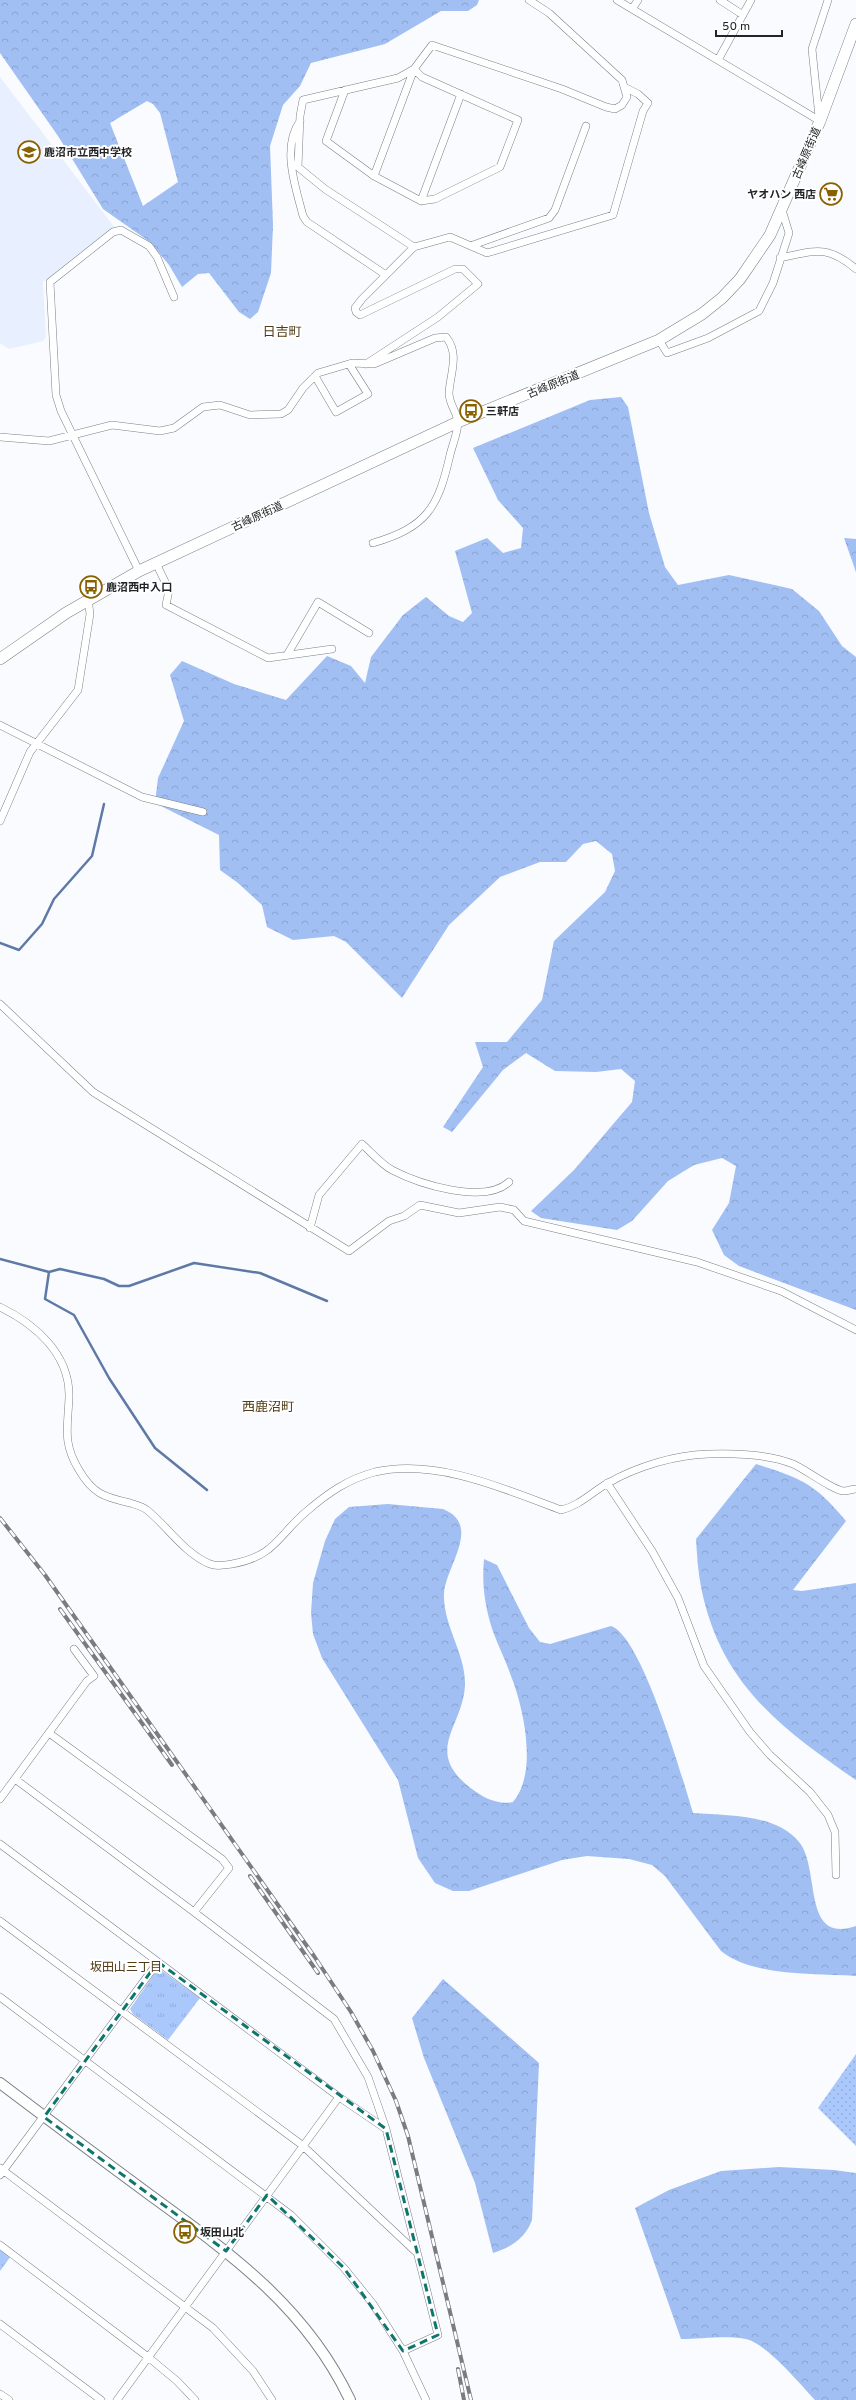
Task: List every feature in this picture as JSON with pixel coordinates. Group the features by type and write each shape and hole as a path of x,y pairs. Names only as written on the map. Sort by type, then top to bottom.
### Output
{"main road":[{"name":"古峰原街道","path":"0,659 88,599 139,571 458,422 660,340 702,314 722,298 755,259 782,210 820,121 856,24"}],"street":[{"path":"374,176 414,69 432,45 614,109 622,105 627,97 626,88 622,80 549,13 530,0"},
{"path":"617,0 820,121"},
{"path":"632,9 638,0"},
{"path":"720,0 743,14"},
{"path":"718,60 750,0"},
{"path":"820,121 812,49 828,0"},
{"path":"414,69 398,78 304,100 300,121 298,166 325,189 414,247"},
{"path":"345,90 326,141 374,176 421,201 435,199 500,167 518,120 422,77 414,69"},
{"path":"366,364 438,317 478,284 463,269 455,269 360,315 356,312 355,308 362,299 414,247 450,237 473,245 487,253 613,215 643,111 648,103 638,94 626,88"},
{"path":"421,201 461,94"},
{"path":"300,121 294,131 291,167 303,216 307,222 386,275"},
{"path":"473,245 550,218 555,210 586,126"},
{"path":"660,340 667,353 708,338 759,311 773,283 789,233 782,210"},
{"path":"139,571 72,437 56,395 50,282 113,232 121,230 150,246 157,257 174,297"},
{"path":"780,258 824,251 842,257 856,269"},
{"path":"0,437 49,441 72,437 112,425 160,431 174,428 203,407 220,405 250,415 281,414 288,410 303,388 318,373 349,364 374,364 435,338 446,337 450,342 454,357 449,393 450,403 458,422 447,469 431,510 418,522 396,536 373,543"},
{"path":"314,376 336,412 368,394 349,364"},
{"path":"156,563 169,590 166,605 268,658 332,649"},
{"path":"0,821 22,766 36,743 78,690 90,614 88,599"},
{"path":"287,655 318,602 370,632"},
{"path":"0,726 142,797 203,812"},
{"path":"0,1004 93,1092 349,1251 389,1221 404,1216 420,1205 458,1213 500,1207 507,1208 514,1210 524,1221 697,1262 781,1291 856,1330"},
{"path":"310,1228 319,1195 362,1144 391,1170 421,1182 466,1192 488,1192 509,1182"},
{"path":"0,1307 39,1331 60,1358 67,1374 69,1395 66,1434 69,1449 79,1470 95,1491 104,1497 144,1507 199,1559 218,1566 238,1563 266,1552 281,1540 304,1512 330,1492 348,1480 376,1472 416,1469 468,1477 501,1486 561,1510 570,1508 607,1483 631,1472 667,1460 707,1454 737,1453 775,1458 794,1465 843,1491 856,1489"},
{"path":"607,1483 652,1551 678,1598 704,1666 750,1732 770,1755 810,1792 828,1816 835,1832 836,1875"},
{"path":"0,1799 50,1733 87,1680 94,1676 74,1649"},
{"path":"50,1733 222,1859 229,1868 194,1912"},
{"path":"15,1779 194,1912 334,2020 368,2077 386,2129 438,2335 403,2351"},
{"path":"0,1844 339,2097 386,2129"},
{"path":"0,1921 123,2011 302,2146 417,2253"},
{"path":"158,1962 123,2011 1,2171 185,2306 234,2349 253,2371 272,2400"},
{"path":"0,1996 267,2195 291,2215 344,2268 373,2304 403,2351 426,2400"},
{"path":"0,2083 226,2251 270,2288 302,2324 341,2380 350,2400"},
{"path":"117,2400 339,2097"},
{"path":"0,2245 148,2357 177,2381 195,2400"},
{"path":"0,2324 101,2400"},
{"path":"0,2394 9,2400"}],"highlighted area":[{"path":"158,1962 386,2129 438,2335 403,2351 344,2268 267,2195 226,2251 44,2117"}],"shaded area":[{"name":"鹿沼市立西中学校","path":"0,77 115,228 43,282 46,337 43,341 9,349 0,343"}],"green space":[{"path":"0,0 479,0 477,5 468,11 441,11 385,44 311,63 300,86 283,105 270,146 273,225 271,273 258,312 250,319 239,312 209,273 198,274 182,287 169,265 150,242 103,209 58,136 0,53","holes":["147,101 153,104 160,113 178,182 143,206 110,123"]},
{"path":"621,397 628,407 649,513 665,567 678,585 729,575 792,589 819,611 842,646 856,657 856,1310 739,1266 724,1255 712,1230 729,1203 736,1166 722,1158 694,1165 668,1181 632,1221 617,1230 541,1218 531,1211 574,1170 632,1102 635,1081 621,1069 596,1072 555,1071 526,1053 503,1070 452,1132 443,1127 483,1067 475,1042 507,1042 542,1000 554,941 605,892 615,871 612,854 596,841 583,844 566,862 540,862 500,877 449,925 402,998 346,942 334,936 293,940 267,927 262,905 238,883 220,870 219,835 155,803 158,778 184,721 170,675 182,661 234,684 286,700 327,656 351,666 365,683 371,657 403,615 426,597 449,616 463,622 472,613 455,551 487,538 503,553 521,548 523,528 498,500 473,448 590,400"},
{"path":"844,538 856,539 856,572"},
{"path":"756,1464 796,1478 807,1484 826,1498 846,1521 793,1590 802,1591 856,1583 856,1780 802,1741 757,1700 738,1677 723,1650 710,1621 701,1587 696,1539"},
{"path":"388,1504 443,1509 455,1516 460,1525 461,1536 459,1547 446,1583 444,1594 450,1629 462,1662 465,1685 463,1700 449,1739 447,1751 450,1763 457,1775 481,1795 496,1802 507,1803 513,1802 521,1790 525,1775 527,1758 524,1723 516,1690 488,1614 483,1583 484,1559 497,1565 529,1628 540,1642 550,1644 611,1626 623,1636 635,1655 648,1681 660,1711 693,1813 735,1816 764,1821 789,1833 799,1842 806,1854 815,1901 820,1915 827,1925 839,1929 856,1926 856,1976 804,1974 767,1970 734,1959 721,1951 665,1876 652,1865 629,1859 587,1856 562,1860 469,1891 453,1891 435,1883 418,1858 398,1780 322,1658 313,1634 311,1613 313,1583 325,1541 335,1519 349,1507"},
{"path":"161,1970 200,1998 168,2040 133,2014 130,2009 155,1973"},
{"path":"443,1979 539,2063 532,2220 522,2237 512,2245 493,2253 475,2183 424,2058 412,2018"},
{"path":"856,2054 856,2146 818,2108"},
{"path":"779,2167 834,2170 856,2173 856,2400 815,2400 764,2348 746,2339 723,2337 681,2339 635,2208 669,2190 721,2171"},
{"path":"0,2248 11,2256 0,2271"}],"waterway":[{"path":"0,943 19,950 42,924 54,899 92,856 104,804"},
{"path":"0,1259 49,1272 60,1269 104,1279 119,1286 129,1286 194,1263 260,1273 327,1301"},
{"path":"49,1272 45,1299 74,1315 109,1378 155,1448 207,1490"}],"railway":[{"path":"0,1518 45,1575 314,1956 351,2012 373,2051 396,2101 408,2136 471,2400"},
{"path":"60,1609 172,1765"},
{"path":"250,1876 318,1973"},
{"path":"458,2369 464,2400"}],"place":[{"name":"鹿沼市立西中学校","path":"29,152"},
{"name":"ヤオハン 西店","path":"831,194"},
{"name":"三軒店","path":"471,411"},
{"name":"鹿沼西中入口","path":"91,587"},
{"name":"坂田山北","path":"185,2232"}],"district":[{"name":"日吉町","path":"282,331"},
{"name":"西鹿沼町","path":"268,1406"},
{"name":"坂田山三丁目","path":"126,1967"}]}
